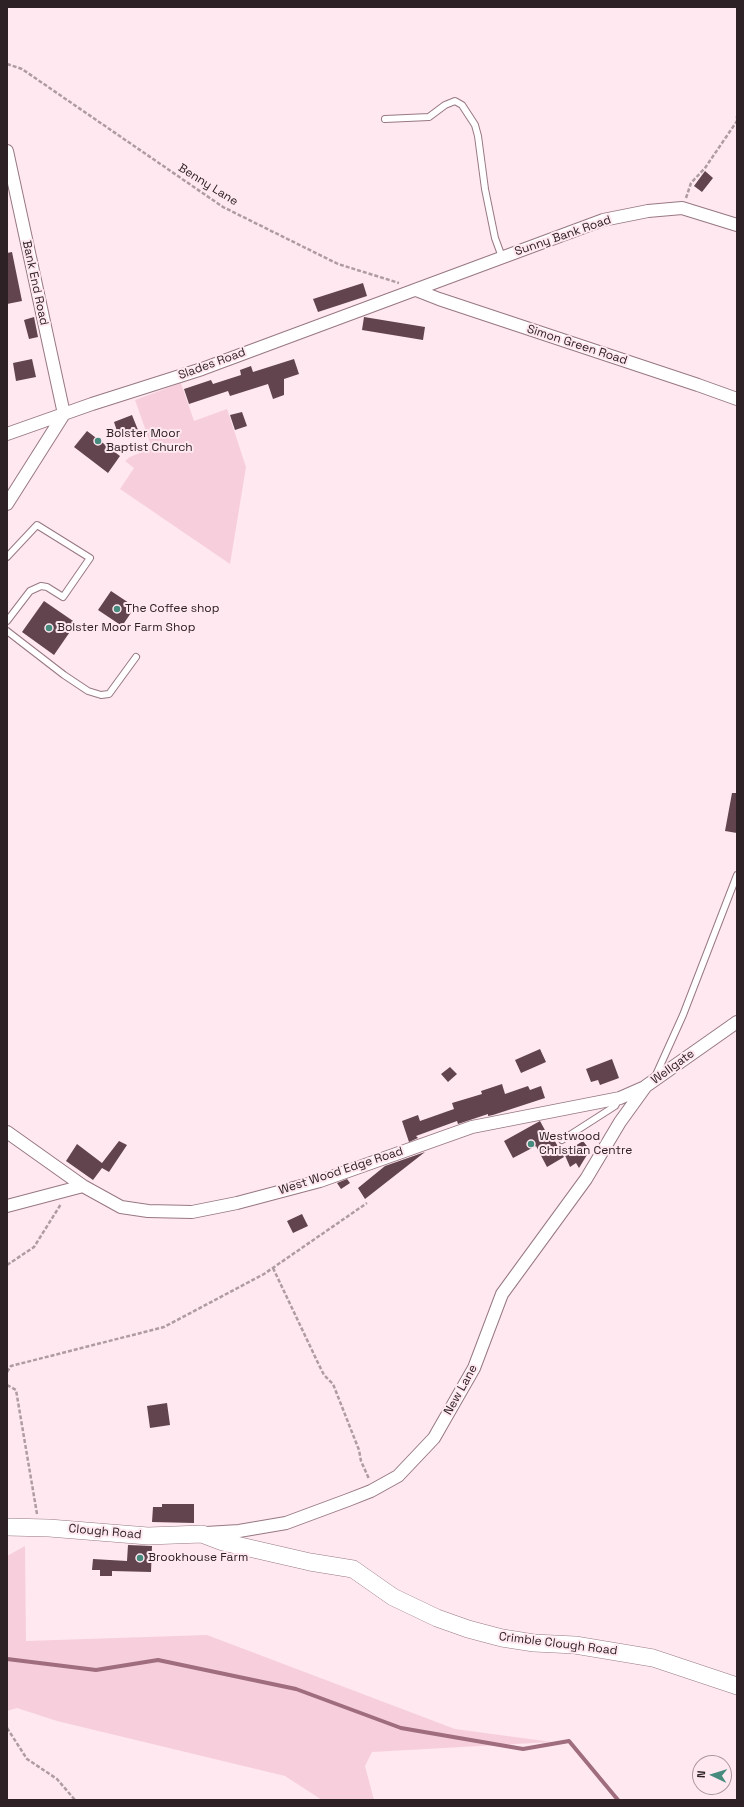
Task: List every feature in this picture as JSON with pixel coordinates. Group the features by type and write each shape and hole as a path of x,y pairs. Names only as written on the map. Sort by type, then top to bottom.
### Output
{"street":[{"name":"Bank End Road","path":"7,151 64,414"},
{"name":"Sunny Bank Road","path":"416,290 603,220 648,211 682,208 737,225"},
{"name":"Simon Green Road","path":"416,290 459,306 698,384 737,399"},
{"name":"Slades Road","path":"7,434 202,369 268,343 416,290"},
{"path":"7,504 64,414"},
{"name":"Wellgate","path":"620,1122 650,1084 737,1022"},
{"name":"West Wood Edge Road","path":"7,1132 83,1186 121,1207 148,1211 192,1212 237,1203 320,1181 472,1127 620,1098 650,1084"},
{"name":"New Lane","path":"202,1534 239,1531 286,1522 371,1491 398,1476 434,1438 474,1368 502,1294 586,1179 620,1122"},
{"path":"7,1206 83,1186"},
{"name":"Clough Road","path":"7,1527 40,1527 148,1536 202,1534"},
{"name":"Crimble Clough Road","path":"202,1534 223,1542 352,1570 393,1597 437,1618 468,1629 502,1638 534,1643 575,1645 653,1658 737,1686"}],"lane":[{"path":"385,119 429,117 445,105 455,101 462,105 473,121 478,136 485,189 495,238 502,257"},
{"path":"7,557 37,525 90,558 63,597 47,587 41,586 30,591 7,621"},
{"path":"7,631 64,675 88,691 101,695 108,694 136,657"},
{"path":"650,1084 683,1015 737,875"},
{"path":"562,1140 615,1106 620,1098"}],"path":[{"name":"Benny Lane","path":"7,64 22,69 223,207 338,264 382,277 416,290"},
{"path":"682,208 691,183 713,156 736,121 737,116"},
{"path":"7,1265 34,1247 62,1203"},
{"path":"7,1372 12,1366 164,1327 264,1274 367,1203"},
{"path":"273,1268 324,1375 334,1384 359,1450 361,1461 369,1477 371,1491"},
{"path":"7,1385 16,1390 40,1527"},
{"path":"7,1728 27,1758 57,1779 75,1800"}],"shaded area":[{"path":"181,383 194,421 227,409 246,467 230,564 120,489 134,468 125,461 130,457 152,448 135,400"},
{"path":"25,1546 26,1641 207,1635 455,1729 552,1742 372,1752 365,1766 374,1800 322,1800 285,1776 57,1721 17,1708 7,1711 7,1556"}],"building":[{"path":"705,171 713,178 702,192 694,186"},
{"path":"12,252 22,301 7,304 7,253"},
{"path":"363,283 367,296 318,312 313,299"},
{"path":"34,317 38,337 29,339 24,320"},
{"path":"364,317 425,327 423,340 362,330"},
{"path":"32,359 36,377 16,381 13,363"},
{"path":"294,359 299,374 284,379 284,395 273,399 268,384 230,396 228,391 189,404 184,389 211,380 213,384 241,375 240,370 251,366 253,372"},
{"path":"242,412 247,426 235,430 230,415"},
{"path":"132,415 138,430 119,437 114,422"},
{"path":"87,431 120,456 108,473 74,447"},
{"name":"The Coffee shop","path":"111,591 135,607 122,626 98,610"},
{"name":"Bolster Moor Farm Shop","path":"44,601 76,623 54,655 22,632"},
{"path":"732,793 737,793 737,833 725,831"},
{"path":"540,1049 546,1062 521,1073 515,1060"},
{"path":"612,1059 619,1078 600,1085 598,1080 591,1082 586,1069"},
{"path":"450,1067 457,1074 448,1082 441,1074"},
{"path":"502,1084 505,1094 528,1086 530,1090 541,1086 545,1098 493,1115 488,1116 488,1114 458,1124 457,1121 416,1136 418,1138 409,1142 402,1121 418,1115 420,1121 454,1109 452,1103 482,1094 481,1091"},
{"name":"Westwood Christian Centre","path":"540,1121 546,1132 549,1131 564,1157 547,1167 536,1146 513,1158 504,1141"},
{"path":"119,1141 127,1145 109,1172 102,1168 93,1180 66,1161 77,1144 102,1163"},
{"path":"583,1141 590,1150 579,1168 576,1163 570,1167 564,1153"},
{"path":"425,1152 365,1199 358,1188 385,1166"},
{"path":"347,1179 350,1183 341,1189 337,1183"},
{"path":"302,1214 308,1226 293,1233 287,1221"},
{"path":"167,1403 170,1425 150,1428 147,1406"},
{"path":"162,1504 194,1504 194,1523 152,1522 153,1507 162,1507"},
{"path":"128,1545 152,1546 151,1572 112,1571 112,1576 100,1576 100,1570 92,1570 93,1559 127,1561"}],"waterway":[{"path":"7,1659 96,1670 158,1660 296,1689 401,1728 523,1749 569,1741 618,1800"}],"place":[{"name":"Bolster Moor Baptist Church","path":"98,441"},
{"name":"The Coffee shop","path":"117,609"},
{"name":"Bolster Moor Farm Shop","path":"49,628"},
{"name":"Westwood Christian Centre","path":"531,1144"},
{"name":"Brookhouse Farm","path":"140,1558"}]}
